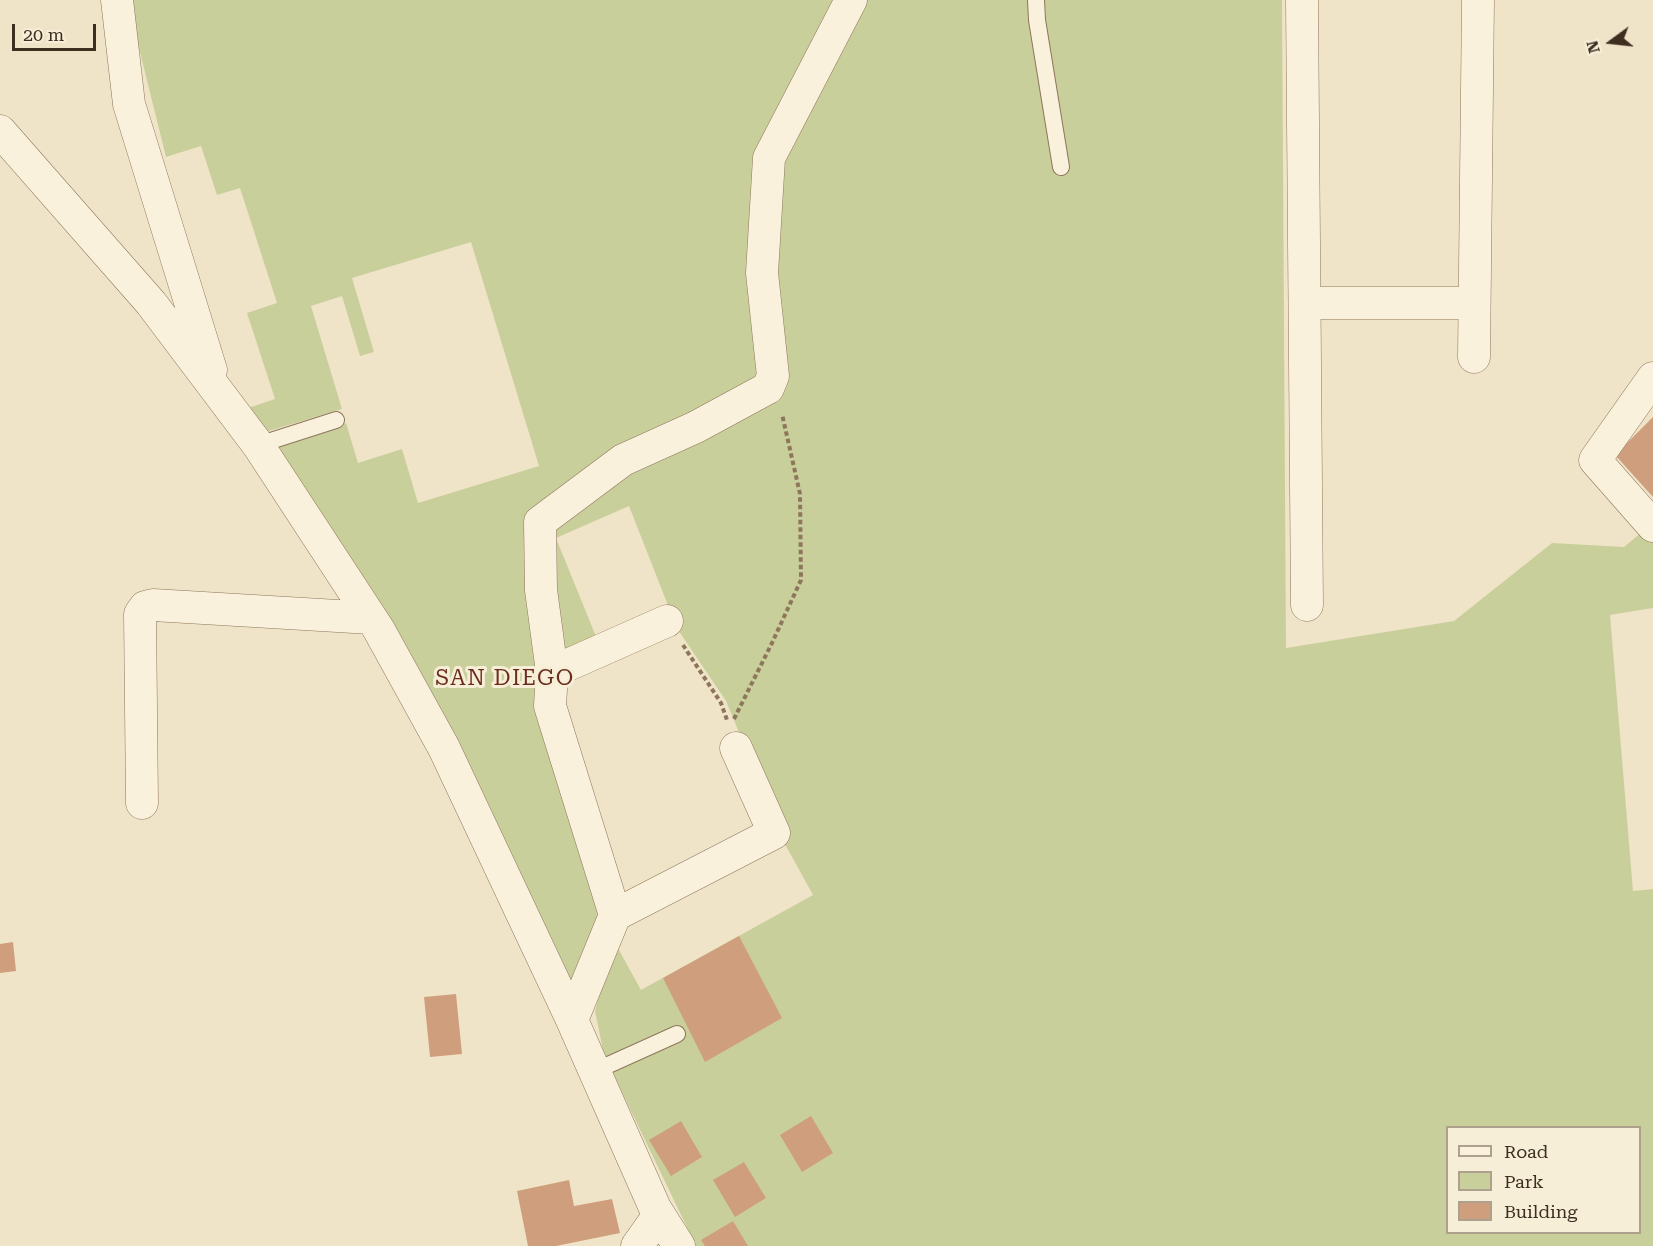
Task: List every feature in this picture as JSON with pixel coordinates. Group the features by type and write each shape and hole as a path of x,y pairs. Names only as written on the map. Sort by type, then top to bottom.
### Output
{"street":[{"path":"117,0 129,104 217,391"},
{"path":"572,1020 615,915 550,706 552,672 541,590 540,522 623,460 696,427 768,388 773,376 762,273 769,158 851,0"},
{"path":"1302,0 1307,605"},
{"path":"1474,357 1478,0"},
{"path":"0,131 151,303 258,445 371,618 444,748 572,1020 659,1215 679,1246"},
{"path":"1305,303 1473,303"},
{"path":"1653,378 1595,460 1653,526"},
{"path":"142,802 141,614 145,607 153,605 371,618"},
{"path":"552,672 667,621"},
{"path":"615,915 774,833 736,748"},
{"path":"637,1246 659,1215"}],"lane":[{"path":"1036,0 1037,20 1061,167"},
{"path":"258,445 336,420"},
{"path":"595,1071 677,1034"}],"path":[{"path":"667,621 722,703 730,728 801,580 800,494 773,376"}],"green space":[{"path":"131,0 1282,0 1286,648 1454,621 1552,543 1624,547 1648,527 1653,533 1653,608 1610,615 1633,891 1653,889 1653,1246 696,1246 604,1055 595,1011 614,941 641,990 813,895 786,846 726,701 672,621 629,506 556,538 597,639 560,654 555,538 546,668 609,912 572,1006 266,448 346,423 358,463 402,449 418,503 539,466 471,242 352,278 374,352 360,356 342,296 311,306 342,409 262,433 248,408 275,399 247,313 277,303 240,188 217,195 201,146 166,157 134,28"}],"building":[{"path":"1653,417 1653,497 1615,455"},
{"path":"739,936 782,1018 705,1062 663,978"},
{"path":"13,942 16,971 0,973 0,944"},
{"path":"456,994 462,1054 430,1057 424,997"},
{"path":"811,1116 833,1153 802,1172 780,1135"},
{"path":"681,1121 702,1157 671,1176 649,1140"},
{"path":"744,1162 766,1198 735,1217 713,1180"},
{"path":"569,1180 574,1206 612,1199 620,1233 556,1246 528,1246 517,1191"},
{"path":"733,1221 748,1246 705,1246 701,1240"}],"district":[{"name":"SAN DIEGO","path":"505,679"}]}
